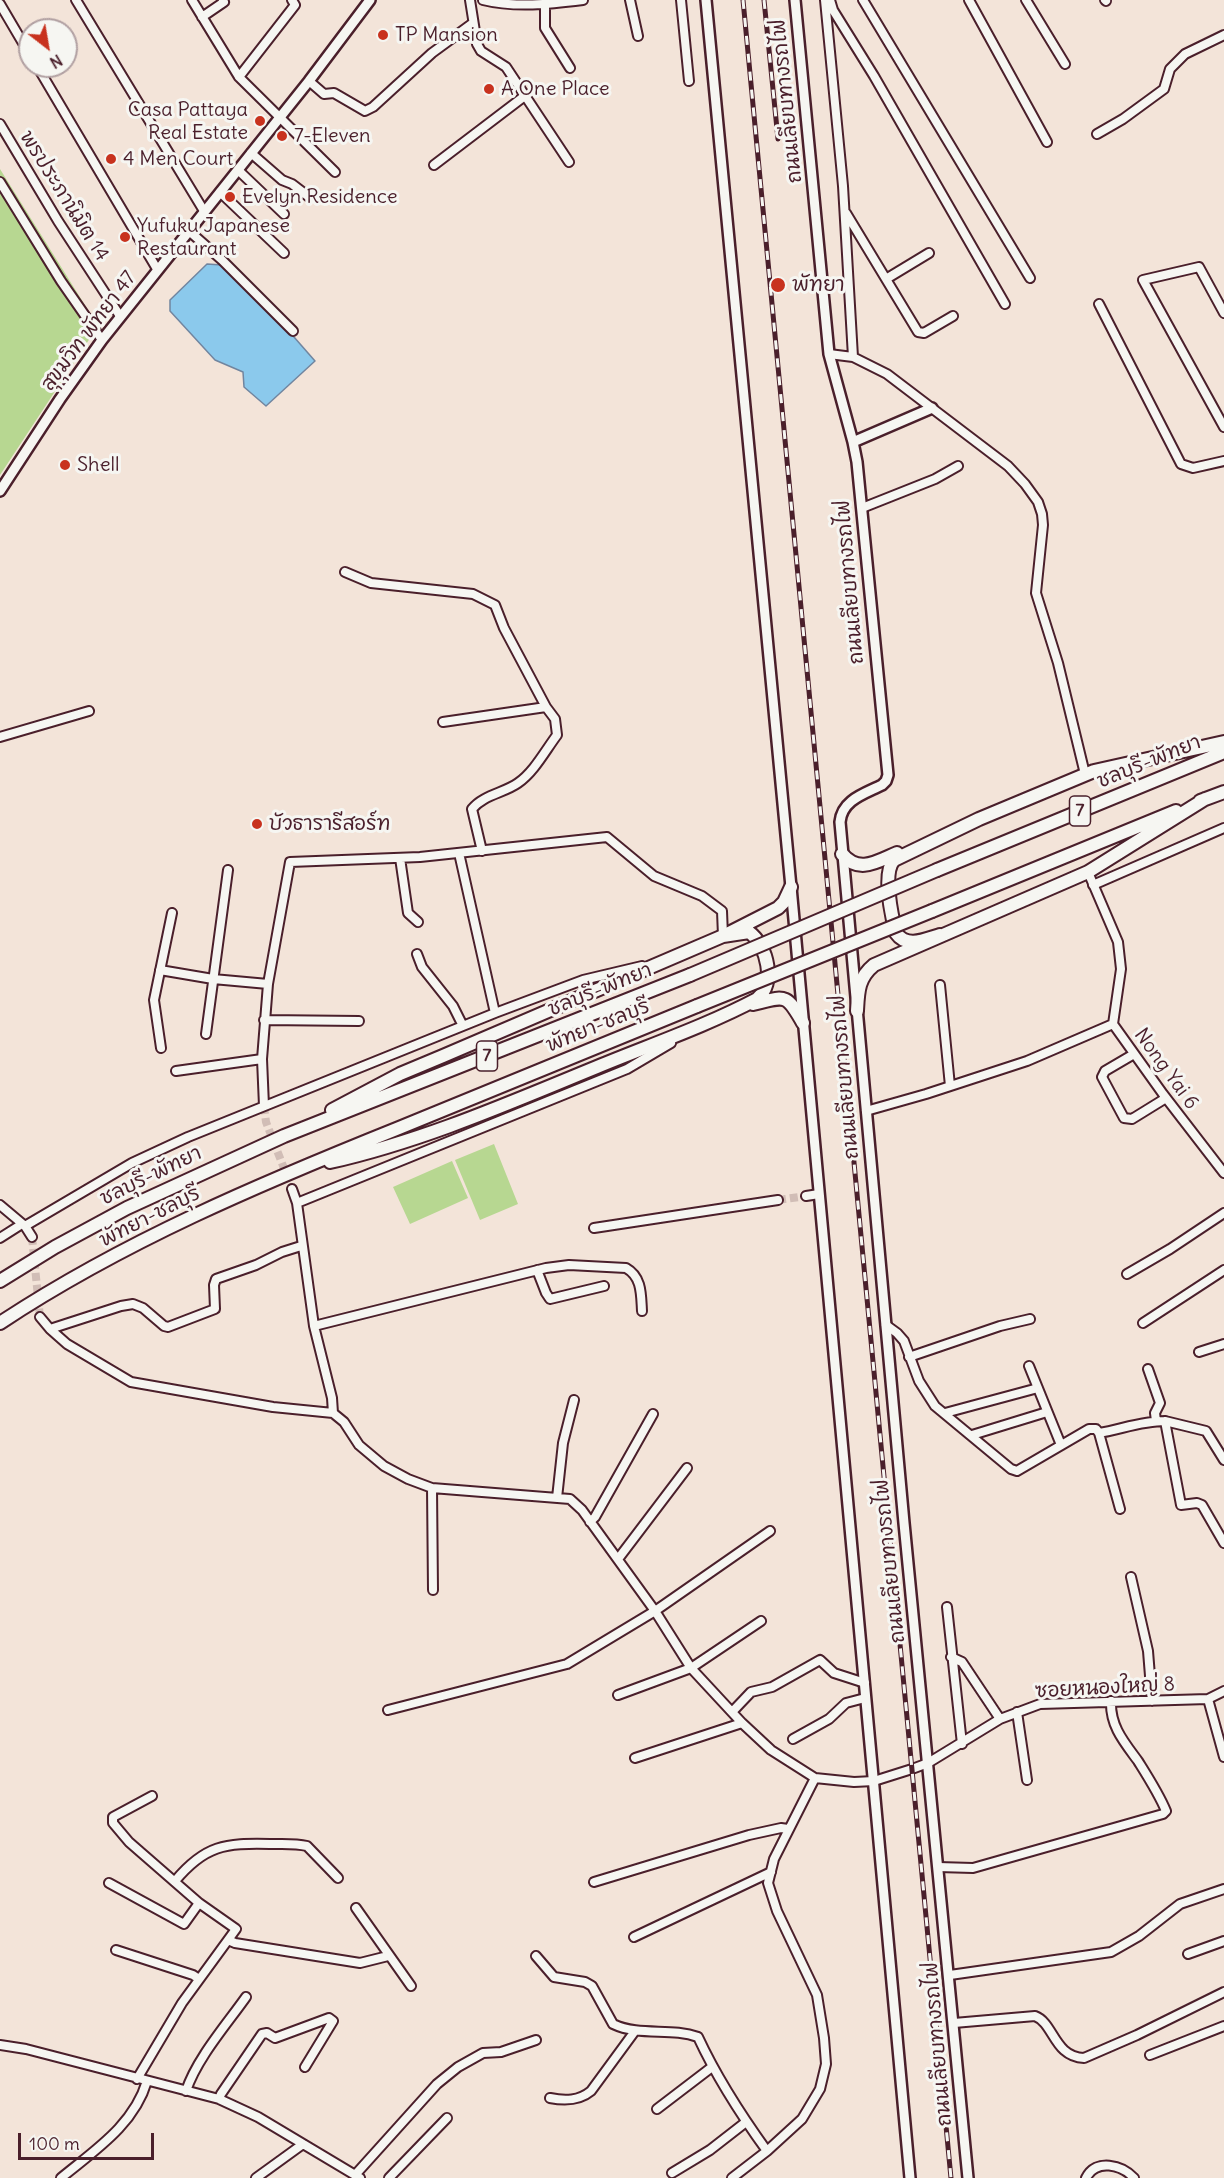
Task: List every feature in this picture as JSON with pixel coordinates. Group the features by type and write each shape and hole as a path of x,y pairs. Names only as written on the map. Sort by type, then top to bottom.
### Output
{"highway":[{"path":"842,854 848,861 857,865 866,865 1085,774 1224,742"},
{"name":"ชลบุรี-พัทยา","path":"0,1281 55,1247 127,1208 284,1136 668,984 1224,752"},
{"name":"พัทยา-ชลบุรี","path":"0,1323 33,1301 164,1229 294,1170 1224,792"},
{"path":"979,819 898,857 890,865 893,922 899,938 904,941 918,942 1090,879 1205,799"},
{"path":"284,1136 400,1074 723,936 778,908 784,902 790,887"},
{"path":"294,1170 371,1153 436,1131 638,1050 757,999 767,983 765,954 760,943 750,932 723,936"},
{"path":"857,1011 858,986 868,971 880,961 940,935"},
{"path":"742,1007 782,998 791,1002 803,1023"}],"street":[{"path":"76,0 204,211"},
{"path":"192,0 239,77 335,172"},
{"path":"202,17 224,2 223,0"},
{"path":"239,77 295,5 292,0"},
{"name":"สุขุมวิท พัทยา 47","path":"0,491 60,399 120,316 309,81 370,0"},
{"path":"470,0 477,44 481,51 506,67 569,162"},
{"path":"483,0 497,4 545,5 583,0"},
{"path":"630,0 638,36"},
{"path":"681,0 688,81"},
{"name":"ถนนเลียบทางรถไฟ","path":"706,0 910,2178"},
{"name":"ถนนเลียบทางรถไฟ","path":"795,0 829,354 853,441 862,508 888,775 882,785 848,803 842,809 840,822 968,2178"},
{"path":"825,0 845,212 852,357"},
{"path":"830,0 833,10 874,76 1005,304"},
{"path":"863,0 1030,278"},
{"path":"969,0 1047,142"},
{"path":"1026,0 1065,64"},
{"path":"0,4 18,35"},
{"path":"545,5 545,28 570,68"},
{"path":"309,81 324,94 334,93 365,111 373,107 432,53 473,23"},
{"path":"1097,134 1123,119 1164,89 1170,69 1185,54 1224,35"},
{"path":"44,78 157,269"},
{"path":"434,165 526,95"},
{"name":"พรประภานิมิต 14","path":"0,124 58,221 120,316"},
{"path":"251,153 282,180 292,184 309,197"},
{"path":"238,170 284,214"},
{"path":"0,182 61,281 102,340"},
{"path":"220,192 284,253"},
{"path":"845,212 920,334 953,316"},
{"path":"189,231 293,331"},
{"path":"886,279 928,253"},
{"path":"1224,313 1200,267 1143,280 1224,427"},
{"path":"1099,304 1181,464 1193,468 1224,461"},
{"path":"829,354 852,357 887,374 1008,466 1038,502 1043,525 1036,593 1058,663 1085,774"},
{"path":"853,441 932,408"},
{"path":"862,508 935,479 958,466"},
{"path":"345,572 370,583 473,594 488,600 495,606 504,628 546,707 555,719 557,735 520,782 479,802 472,809 482,850"},
{"path":"443,722 546,707"},
{"path":"0,737 89,711"},
{"path":"1090,879 1224,828"},
{"path":"264,1106 262,1059 264,1020 268,984 290,862 400,858 607,837 654,876 702,896 722,911 723,936"},
{"path":"459,853 495,1013"},
{"path":"400,858 408,913 418,922"},
{"path":"206,1034 228,870"},
{"name":"Nong Yai 6","path":"1090,879 1118,942 1120,969 1113,1023 1166,1098 1224,1173"},
{"path":"161,1048 154,1000 172,913"},
{"path":"417,954 422,967 453,1006 463,1026"},
{"path":"0,1238 132,1163 188,1137 495,1013 583,981 672,958"},
{"path":"160,970 213,979 268,984"},
{"path":"940,985 950,1086"},
{"path":"297,1203 627,1069 712,1019"},
{"path":"264,1020 359,1021"},
{"path":"866,1111 1031,1060 1113,1023"},
{"path":"1134,1054 1105,1071 1102,1077 1124,1118 1132,1119 1166,1098"},
{"path":"176,1071 262,1059"},
{"path":"292,1189 297,1203 301,1246 314,1326 332,1398 333,1413"},
{"path":"806,1196 819,1194"},
{"path":"594,1228 778,1200"},
{"path":"0,1205 24,1225 32,1237"},
{"path":"1127,1274 1224,1213"},
{"path":"50,1329 133,1304 150,1312 164,1326 172,1327 215,1309 214,1285 216,1280 301,1246"},
{"path":"314,1326 537,1270 569,1265 626,1268 633,1272 639,1281 642,1311"},
{"path":"537,1270 550,1299 604,1286"},
{"path":"1143,1323 1224,1270"},
{"path":"40,1317 67,1344 131,1382 273,1407 333,1413 344,1422 359,1445 384,1466 408,1479 432,1488 570,1499 582,1510 618,1559 692,1668 742,1723 778,1756 815,1778 774,1859 768,1883 777,1911 817,1995 826,2064 820,2089 802,2119 767,2151 732,2178"},
{"path":"909,1357 1000,1326 1030,1319"},
{"path":"886,1325 904,1341 909,1357 934,1406 1011,1469 1017,1471 1089,1430 1096,1429 1099,1432 1156,1421 1206,1431 1224,1460"},
{"path":"1199,1352 1224,1344"},
{"path":"1029,1366 1061,1445"},
{"path":"1148,1369 1160,1404 1155,1413 1156,1421"},
{"path":"945,1413 1038,1388"},
{"path":"557,1498 563,1443 574,1400"},
{"path":"972,1435 1047,1412"},
{"path":"590,1522 653,1414"},
{"path":"1165,1421 1181,1505 1202,1504 1224,1543"},
{"path":"1099,1432 1120,1509"},
{"path":"618,1559 687,1468"},
{"path":"432,1488 433,1590"},
{"path":"388,1710 567,1664 655,1611 770,1532"},
{"path":"1131,1577 1148,1651 1152,1701"},
{"path":"947,1607 962,1744"},
{"path":"618,1695 692,1668 761,1621"},
{"path":"951,1657 962,1662 1000,1719"},
{"path":"732,1712 752,1692 777,1685 820,1660 834,1673 865,1683"},
{"name":"ซอยหนองใหญ่ 8","path":"815,1778 854,1782 874,1781 928,1763 1000,1719 1040,1704 1208,1699 1224,1691"},
{"path":"793,1739 829,1719 846,1703 865,1698"},
{"path":"1208,1699 1224,1757"},
{"path":"938,1867 974,1868 1163,1814 1166,1811 1149,1778 1121,1740 1111,1710 1112,1701"},
{"path":"1017,1712 1027,1780"},
{"path":"636,1758 742,1723"},
{"path":"137,2079 182,2003 236,1929 199,1903 129,1842 112,1823 113,1817 152,1796"},
{"path":"594,1882 667,1858 750,1835 781,1828 788,1829"},
{"path":"176,1881 197,1858 234,1843 307,1846 338,1878"},
{"path":"634,1937 771,1872"},
{"path":"109,1883 184,1924 199,1903"},
{"path":"950,1975 1111,1952 1139,1936 1180,1904 1224,1889"},
{"path":"356,1908 411,1986"},
{"path":"228,1940 234,1943 360,1963 388,1956"},
{"path":"1188,1954 1224,1941"},
{"path":"116,1950 199,1979"},
{"path":"536,1956 554,1977 585,1982 592,1986 613,2024 635,2031 690,2034 698,2037 712,2067 767,2151"},
{"path":"954,2023 1035,2016 1041,2018 1063,2048 1076,2058 1084,2058 1224,1992"},
{"path":"186,2091 189,2082 246,1996"},
{"path":"219,2099 220,2094 262,2034 267,2033 275,2038 329,2018 333,2021 305,2067"},
{"path":"1150,2055 1224,2025"},
{"path":"550,2098 584,2097 591,2091 635,2031"},
{"path":"0,2045 26,2049 219,2099 258,2117 357,2177 437,2084 458,2067 483,2053 501,2052 536,2040"},
{"path":"657,2109 712,2067"},
{"path":"61,2178 112,2136 129,2118 139,2103 147,2080"},
{"path":"389,2178 447,2118"},
{"path":"672,2173 710,2150 746,2122"},
{"path":"256,2178 303,2144"},
{"path":"1086,2178 1090,2171 1099,2166 1111,2165 1124,2169 1134,2178"}],"green space":[{"path":"0,169 98,326 0,475"},
{"path":"494,1144 518,1204 480,1220 455,1160"},
{"path":"452,1161 468,1198 410,1224 393,1187"}],"water":[{"path":"207,264 222,265 273,313 315,361 266,406 244,387 243,372 215,360 170,311 170,300"}],"tunnel":[{"path":"264,1106 266,1122 292,1189"},
{"path":"778,1200 806,1196"},
{"path":"32,1237 40,1317"}],"railway":[{"path":"743,0 951,2178"},
{"path":"764,0 778,139"}],"place":[{"name":"TP Mansion","path":"383,35"},
{"name":"A One Place","path":"489,89"},
{"name":"Casa Pattaya Real Estate","path":"260,121"},
{"name":"7-Eleven","path":"282,136"},
{"name":"4 Men Court","path":"111,159"},
{"name":"Evelyn Residence","path":"230,197"},
{"name":"Yufuku Japanese Restaurant","path":"125,237"},
{"name":"พัทยา","path":"778,285"},
{"name":"Shell","path":"65,465"},
{"name":"บัวธารารีสอร์ท","path":"257,824"}]}
